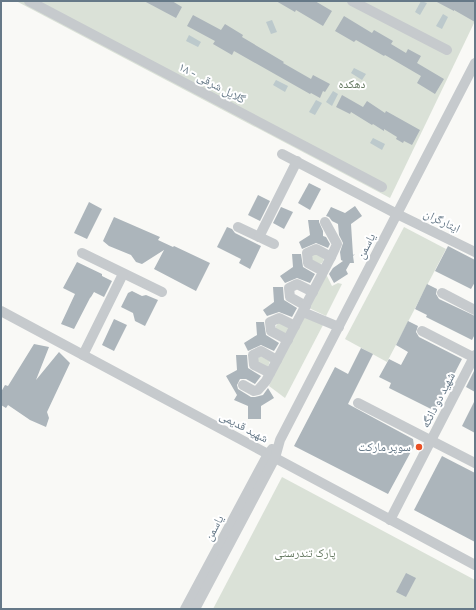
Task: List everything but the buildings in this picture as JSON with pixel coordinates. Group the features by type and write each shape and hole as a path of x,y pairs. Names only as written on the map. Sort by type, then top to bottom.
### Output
{"street":[{"name":"گلایل شرقی - ۱۸","path":"29,1 382,187"},
{"path":"352,1 447,50"},
{"name":"یاسمن","path":"186,609 280,440 475,63"},
{"name":"ایثارگران","path":"282,154 397,214 475,252"},
{"path":"259,237 297,161"},
{"path":"243,385 254,391 258,390 270,374 331,257 337,244 326,222"},
{"path":"238,227 274,244"},
{"path":"323,271 308,263 307,253 316,249 331,257"},
{"path":"82,252 123,274 162,292"},
{"path":"83,355 123,274"},
{"path":"313,292 297,284 288,288 290,297 304,309 339,327"},
{"path":"442,293 475,310"},
{"name":"شهید قدیمی","path":"1,311 475,565"},
{"path":"288,340 271,332 270,322 279,318 295,326"},
{"path":"422,331 475,357"},
{"path":"270,374 254,365 253,355 261,351 277,360"},
{"name":"شهید دو دانگه","path":"390,520 475,357"},
{"path":"358,403 475,463"},
{"name":"یاسمن","path":"195,609 271,456"}],"green space":[{"name":"دهکده","path":"16,1 475,1 475,21 390,198"},
{"path":"404,227 446,249 387,362 345,339"},
{"path":"314,252 324,258 322,263 313,263 311,256"},
{"path":"326,274 332,286 338,283 342,284 326,316 309,308"},
{"path":"303,316 323,325 285,398 269,386"},
{"path":"279,322 289,328 286,334 276,330 276,326"},
{"path":"260,356 270,361 268,367 261,368 257,359"},
{"name":"پارک تندرستی","path":"282,477 475,580 475,609 213,609"}],"shaded area":[{"path":"421,1 427,3 420,15 415,12"},
{"path":"443,14 448,17 442,29 436,26"},
{"path":"272,20 277,32 271,34 266,22"},
{"path":"189,35 201,42 198,47 186,41"},
{"path":"354,68 366,74 362,80 351,73"},
{"path":"276,80 288,86 285,92 273,85"},
{"path":"333,91 338,94 332,106 326,102"},
{"path":"316,100 322,103 315,115 309,112"},
{"path":"373,138 385,144 382,150 370,143"}],"place":[{"name":"سوپر مارکت","path":"419,447"}]}
